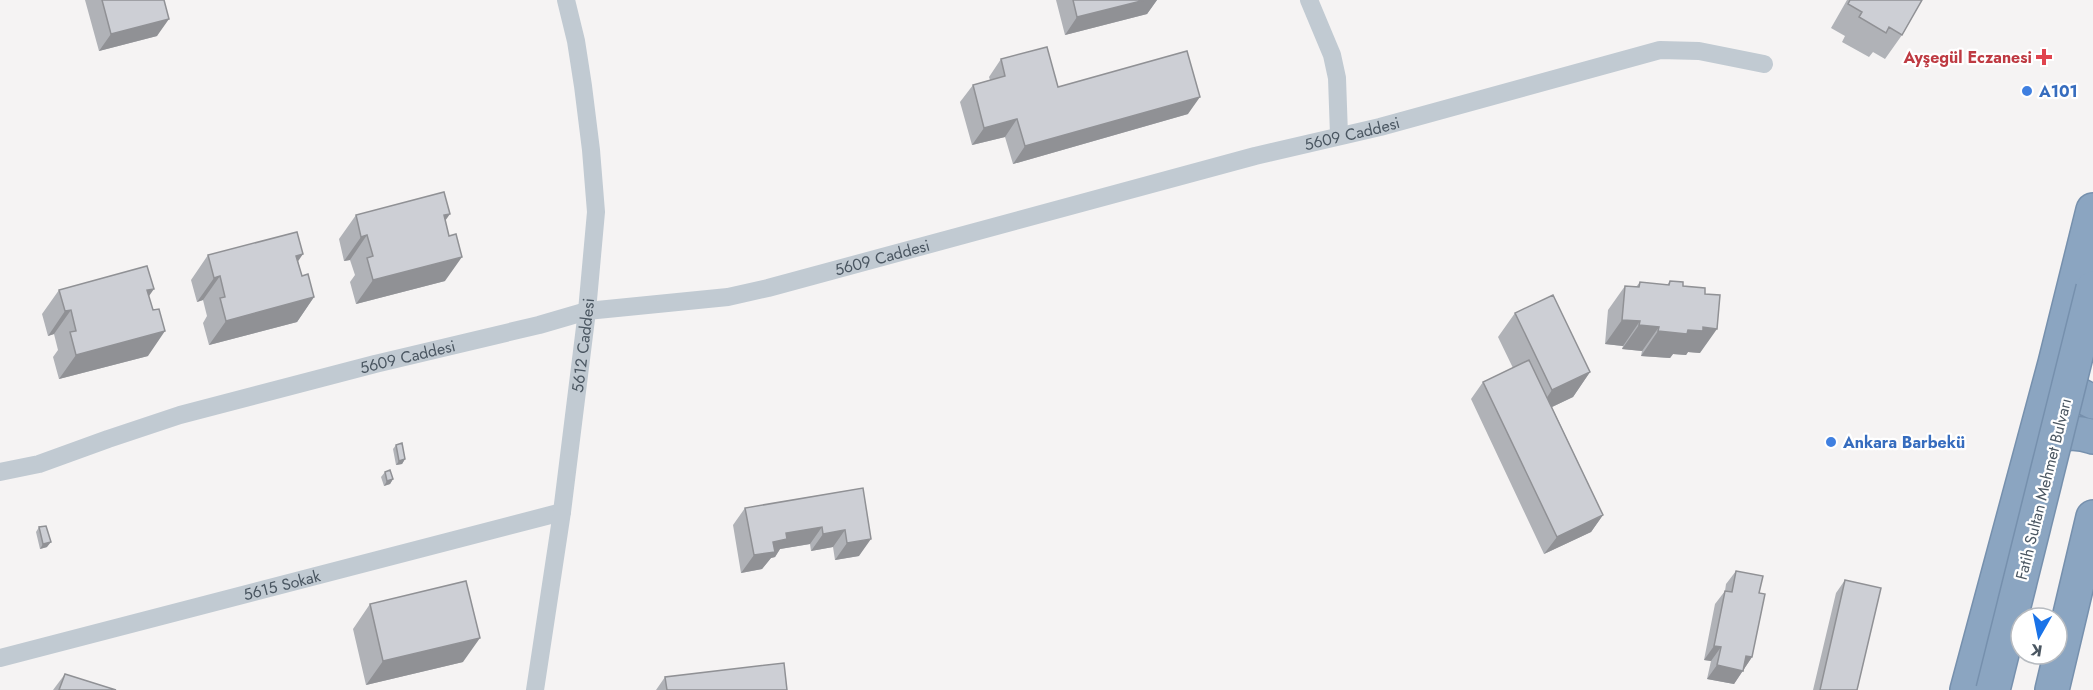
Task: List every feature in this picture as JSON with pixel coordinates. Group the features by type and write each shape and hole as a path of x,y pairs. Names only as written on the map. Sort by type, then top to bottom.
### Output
{"highway":[{"path":"1967,690 2055,363 2078,325 2093,210"},
{"name":"Fatih Sultan Mehmet Bulvarı","path":"1993,690 2093,288"},
{"path":"2055,363 2076,393 2093,402"},
{"path":"2030,451 2042,441 2058,435 2078,433 2093,437"},
{"path":"2052,690 2093,517"},
{"path":"2074,690 2093,614"}],"street":[{"name":"5612 Caddesi","path":"535,690 562,513 587,311 596,212 583,86 566,0"},
{"path":"1309,0 1332,55 1337,78 1340,135"},
{"name":"5609 Caddesi","path":"0,472 39,464 108,438 180,416 375,364 539,325 587,311 728,297 1340,135 1380,127 1660,50 1699,51 1764,64"},
{"name":"5615 Sokak","path":"0,658 562,513"}],"building":[{"path":"102,0 164,0 169,19 111,34"},
{"path":"1073,0 1145,0 1077,17"},
{"path":"1850,0 1922,0 1902,35 1889,27 1886,33 1859,17 1862,12 1848,4"},
{"path":"1047,47 1058,87 1187,51 1200,97 1025,146 1017,119 984,128 973,85 1005,76 1001,59"},
{"path":"444,192 450,214 444,215 449,236 456,234 462,257 373,280 367,258 373,256 367,235 361,237 356,215"},
{"path":"297,232 303,254 296,256 302,276 308,274 314,297 226,321 220,298 225,297 220,276 214,278 208,255"},
{"path":"147,266 154,289 147,290 153,310 159,309 165,331 76,355 70,332 76,331 71,310 65,311 59,290"},
{"path":"1670,281 1683,282 1683,286 1705,288 1705,294 1720,295 1717,329 1703,327 1703,331 1688,330 1687,334 1658,331 1659,327 1639,325 1640,321 1622,320 1625,286 1639,287 1640,282 1669,285"},
{"path":"1553,295 1590,372 1552,390 1515,313"},
{"path":"1529,360 1603,515 1557,537 1483,382"},
{"path":"402,443 405,459 399,461 396,445"},
{"path":"390,470 393,479 387,481 385,472"},
{"path":"863,488 871,539 847,543 845,530 823,534 822,527 786,533 787,539 773,542 775,552 754,555 745,508"},
{"path":"46,526 51,542 43,544 39,527"},
{"path":"1736,571 1763,576 1759,593 1765,594 1752,657 1746,656 1743,671 1717,665 1721,647 1714,646 1725,591 1732,592"},
{"path":"1845,580 1881,588 1857,690 1820,690"},
{"path":"466,581 480,638 383,661 370,604"},
{"path":"784,663 787,690 667,690 665,677"},
{"path":"65,674 116,690 59,690"}],"place":[{"name":"Ayşegül Eczanesi","path":"2044,57"},
{"name":"A101","path":"2027,91"},
{"name":"Ankara Barbekü","path":"1831,442"}]}
